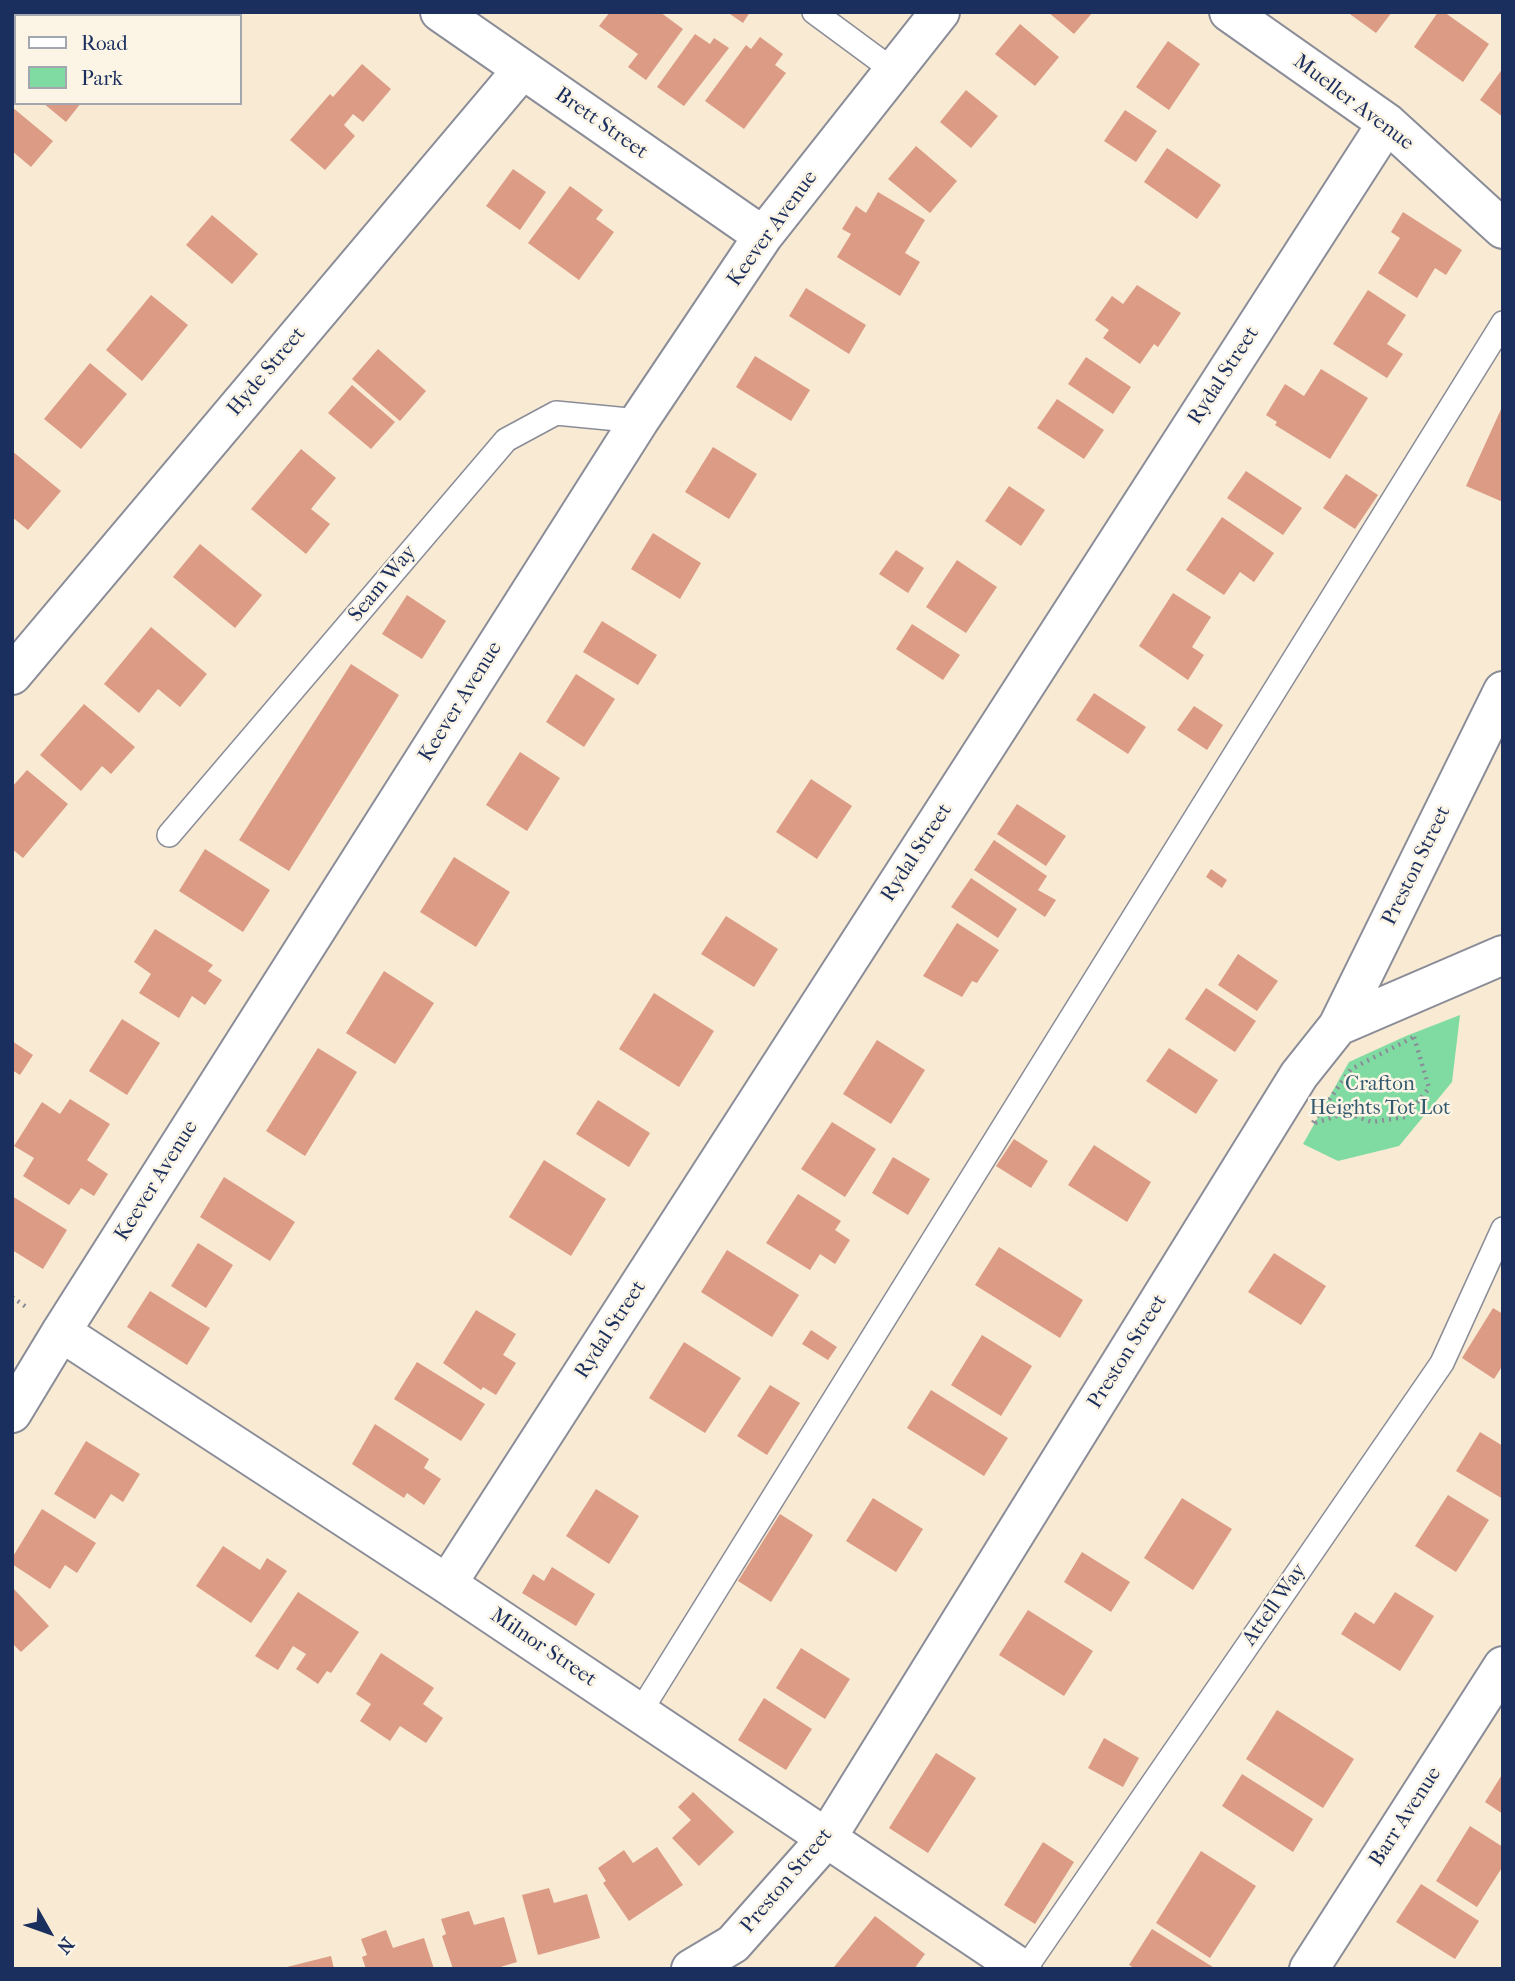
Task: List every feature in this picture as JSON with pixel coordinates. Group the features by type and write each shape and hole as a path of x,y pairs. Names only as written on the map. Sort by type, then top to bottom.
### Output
{"street":[{"name":"Brett Street","path":"440,12 763,236"},
{"name":"Keever Avenue","path":"12,1413 639,421 763,236 940,12"},
{"name":"Mueller Avenue","path":"1229,12 1387,123 1503,229"},
{"name":"Hyde Street","path":"12,675 522,70"},
{"name":"Rydal Street","path":"447,1584 1387,123"},
{"name":"Preston Street","path":"691,1969 733,1944 826,1839 1300,1075 1338,1026 1503,691"},
{"path":"1338,1026 1503,954"},
{"name":"Milnor Street","path":"61,1332 447,1584 1024,1969"},
{"name":"Barr Avenue","path":"1309,1969 1503,1666"}],"lane":[{"path":"814,12 894,71"},
{"path":"640,1712 1503,323"},
{"name":"Seam Way","path":"169,835 506,440 556,413 639,421"},
{"name":"Attell Way","path":"1024,1969 1442,1363 1503,1229"}],"path":[{"path":"1414,1037 1429,1088 1405,1117 1372,1122 1346,1113 1312,1124 1351,1069 1414,1037"}],"green space":[{"name":"Crafton Heights Tot Lot","path":"1460,1015 1452,1082 1399,1146 1338,1161 1303,1144 1349,1062"}],"building":[{"path":"90,12 92,14 72,14"},
{"path":"124,12 163,12 162,14"},
{"path":"610,12 660,12 683,29 646,80 628,67 638,54 599,26"},
{"path":"727,12 750,12 743,23"},
{"path":"1048,12 1093,12 1074,34"},
{"path":"1347,12 1392,12 1376,33"},
{"path":"1438,12 1444,12 1489,44 1463,82 1414,47"},
{"path":"1020,24 1059,57 1035,86 995,54"},
{"path":"695,34 710,44 714,38 729,48 684,106 657,87"},
{"path":"760,37 783,54 775,65 786,73 744,129 705,101 746,45 751,49"},
{"path":"1168,41 1200,64 1169,110 1136,87"},
{"path":"362,64 391,89 363,122 353,114 344,125 355,136 325,170 290,140 330,94 333,97"},
{"path":"1503,68 1503,117 1480,100"},
{"path":"966,90 998,116 971,148 940,122"},
{"path":"45,105 79,105 66,122"},
{"path":"12,107 53,141 31,167 12,151"},
{"path":"1125,110 1157,131 1136,162 1104,141"},
{"path":"916,146 957,181 930,213 888,179"},
{"path":"1167,148 1221,185 1197,219 1144,182"},
{"path":"513,169 546,192 520,230 486,206"},
{"path":"570,186 603,210 596,219 614,232 579,280 528,243"},
{"path":"878,192 925,220 905,253 920,262 900,296 837,257 851,234 842,229 856,206 866,213"},
{"path":"1403,212 1462,250 1446,275 1435,268 1417,298 1378,273 1400,238 1391,232"},
{"path":"212,215 258,254 232,284 186,245"},
{"path":"1137,285 1181,313 1158,347 1154,344 1140,364 1103,338 1109,330 1095,320 1112,296 1123,304"},
{"path":"806,288 866,325 849,354 789,316"},
{"path":"1368,290 1406,315 1387,344 1403,354 1387,378 1333,344"},
{"path":"151,295 188,325 142,381 106,350"},
{"path":"378,349 426,391 400,421 352,379"},
{"path":"755,356 810,390 791,421 736,387"},
{"path":"1086,357 1131,387 1113,414 1068,384"},
{"path":"90,363 127,394 81,449 44,419"},
{"path":"1321,369 1368,398 1330,459 1275,425 1277,422 1266,415 1285,384 1304,396"},
{"path":"352,385 395,422 371,449 328,413"},
{"path":"1057,399 1104,430 1084,459 1037,428"},
{"path":"1503,405 1503,502 1466,486"},
{"path":"713,447 757,474 729,519 685,492"},
{"path":"301,449 336,478 311,509 330,524 306,554 251,509"},
{"path":"12,451 61,491 28,530 12,517"},
{"path":"1246,471 1302,508 1283,535 1227,498"},
{"path":"1346,474 1378,495 1355,529 1323,508"},
{"path":"1009,486 1045,510 1021,546 985,521"},
{"path":"1222,517 1274,553 1254,582 1240,572 1224,595 1186,570"},
{"path":"653,533 701,563 680,599 631,569"},
{"path":"200,544 262,595 235,628 173,577"},
{"path":"896,550 924,568 908,593 879,574"},
{"path":"957,560 997,587 966,633 926,607"},
{"path":"1173,593 1211,617 1192,647 1204,655 1188,680 1139,646"},
{"path":"407,595 446,621 422,659 382,634"},
{"path":"602,621 657,655 638,685 583,652"},
{"path":"912,624 960,655 943,680 896,649"},
{"path":"151,627 207,674 180,707 158,689 139,713 104,684"},
{"path":"351,664 399,695 289,871 239,840"},
{"path":"576,674 615,699 584,747 546,722"},
{"path":"1094,693 1146,727 1128,754 1076,720"},
{"path":"84,704 135,747 111,774 102,766 81,791 40,755"},
{"path":"1194,706 1223,725 1207,750 1177,730"},
{"path":"520,752 560,778 527,831 486,805"},
{"path":"27,770 68,804 23,858 12,849 12,787"},
{"path":"811,779 852,806 817,859 776,832"},
{"path":"1017,804 1066,836 1046,866 997,834"},
{"path":"994,840 1047,876 1038,890 1056,900 1045,917 974,870"},
{"path":"205,849 270,890 243,932 179,891"},
{"path":"454,857 510,892 476,947 420,912"},
{"path":"1211,869 1227,880 1222,888 1206,877"},
{"path":"971,878 1017,909 998,938 951,907"},
{"path":"726,916 778,949 754,987 701,954"},
{"path":"957,923 999,950 977,983 972,981 962,997 923,976"},
{"path":"155,929 213,965 208,971 222,980 205,1005 192,996 179,1018 139,993 151,974 134,962"},
{"path":"1238,954 1278,981 1257,1011 1218,985"},
{"path":"384,971 434,1003 395,1064 346,1033"},
{"path":"1206,988 1256,1021 1235,1052 1185,1019"},
{"path":"654,993 714,1031 679,1087 619,1049"},
{"path":"122,1019 160,1043 127,1095 89,1071"},
{"path":"877,1040 925,1070 891,1124 843,1094"},
{"path":"12,1041 33,1055 20,1075 12,1070"},
{"path":"318,1048 357,1072 305,1156 266,1131"},
{"path":"1169,1048 1218,1080 1196,1114 1146,1081"},
{"path":"70,1099 110,1124 87,1160 108,1174 94,1196 81,1188 69,1205 23,1176 34,1158 14,1146 42,1102 60,1114"},
{"path":"598,1100 650,1133 629,1167 576,1134"},
{"path":"832,1122 876,1149 845,1197 801,1169"},
{"path":"1014,1139 1048,1161 1031,1188 996,1166"},
{"path":"1094,1145 1151,1182 1127,1222 1068,1185"},
{"path":"893,1157 930,1179 908,1215 872,1193"},
{"path":"544,1160 606,1199 571,1256 509,1217"},
{"path":"224,1177 295,1222 270,1261 200,1217"},
{"path":"798,1194 841,1221 835,1230 850,1240 835,1264 820,1254 810,1270 766,1243"},
{"path":"12,1196 67,1230 43,1269 12,1250"},
{"path":"198,1243 233,1265 206,1308 171,1286"},
{"path":"999,1247 1083,1300 1060,1338 975,1285"},
{"path":"727,1250 799,1295 772,1337 701,1292"},
{"path":"1274,1253 1326,1286 1301,1325 1248,1292"},
{"path":"150,1291 210,1328 187,1365 127,1327"},
{"path":"1493,1308 1503,1314 1503,1365 1494,1379 1462,1358"},
{"path":"476,1310 516,1334 503,1355 516,1363 496,1395 483,1387 481,1390 443,1363"},
{"path":"811,1330 837,1347 828,1360 802,1344"},
{"path":"982,1335 1032,1366 1001,1416 951,1385"},
{"path":"684,1342 741,1378 705,1433 649,1398"},
{"path":"417,1362 485,1404 461,1441 394,1399"},
{"path":"770,1385 800,1403 767,1455 737,1436"},
{"path":"931,1390 1008,1438 984,1476 907,1428"},
{"path":"375,1424 429,1459 424,1468 441,1479 424,1505 407,1493 404,1498 352,1464"},
{"path":"1480,1432 1503,1446 1503,1499 1456,1471"},
{"path":"86,1441 140,1474 123,1502 111,1494 95,1519 54,1494"},
{"path":"596,1489 639,1516 609,1564 566,1536"},
{"path":"1448,1495 1489,1520 1456,1572 1415,1546"},
{"path":"873,1498 923,1529 896,1572 846,1541"},
{"path":"1182,1498 1232,1529 1193,1590 1144,1558"},
{"path":"42,1509 96,1543 77,1573 65,1565 50,1589 12,1564 12,1558"},
{"path":"780,1514 813,1535 771,1602 738,1581"},
{"path":"223,1546 260,1570 267,1558 287,1571 251,1623 196,1586"},
{"path":"1082,1552 1130,1582 1111,1612 1064,1582"},
{"path":"552,1567 595,1594 576,1626 522,1593 533,1574 544,1581"},
{"path":"12,1587 49,1626 21,1652 12,1643"},
{"path":"298,1592 359,1632 331,1673 327,1671 318,1684 296,1669 306,1654 293,1646 278,1670 255,1656"},
{"path":"1395,1592 1434,1616 1400,1671 1341,1634 1355,1612 1374,1624"},
{"path":"1028,1610 1093,1651 1064,1696 999,1655"},
{"path":"801,1648 850,1679 825,1719 776,1688"},
{"path":"381,1653 434,1688 423,1704 443,1718 426,1743 400,1726 390,1741 360,1721 371,1704 356,1694"},
{"path":"764,1698 812,1729 786,1770 738,1740"},
{"path":"1277,1710 1354,1759 1323,1808 1246,1759"},
{"path":"1104,1738 1139,1758 1123,1787 1088,1768"},
{"path":"936,1753 976,1778 928,1853 889,1828"},
{"path":"1503,1773 1503,1814 1485,1802"},
{"path":"1242,1774 1313,1819 1293,1852 1222,1806"},
{"path":"693,1792 734,1832 699,1866 672,1838 691,1820 678,1807"},
{"path":"1470,1826 1503,1847 1503,1866 1477,1907 1436,1881"},
{"path":"1043,1842 1074,1862 1035,1924 1004,1905"},
{"path":"657,1847 683,1885 629,1921 603,1883 606,1881 598,1868 624,1850 633,1863"},
{"path":"1201,1851 1256,1886 1210,1958 1156,1923"},
{"path":"1421,1884 1479,1921 1455,1959 1396,1922"},
{"path":"549,1888 554,1903 587,1894 600,1938 538,1955 522,1895"},
{"path":"469,1911 474,1925 504,1917 517,1962 494,1969 453,1969 442,1936 446,1934 441,1919"},
{"path":"875,1916 925,1954 914,1969 834,1967"},
{"path":"1152,1929 1216,1969 1136,1969 1129,1965"},
{"path":"386,1930 393,1948 424,1938 434,1969 366,1969 362,1957 367,1955 361,1939"},
{"path":"331,1956 334,1969 283,1969 283,1968"}]}
